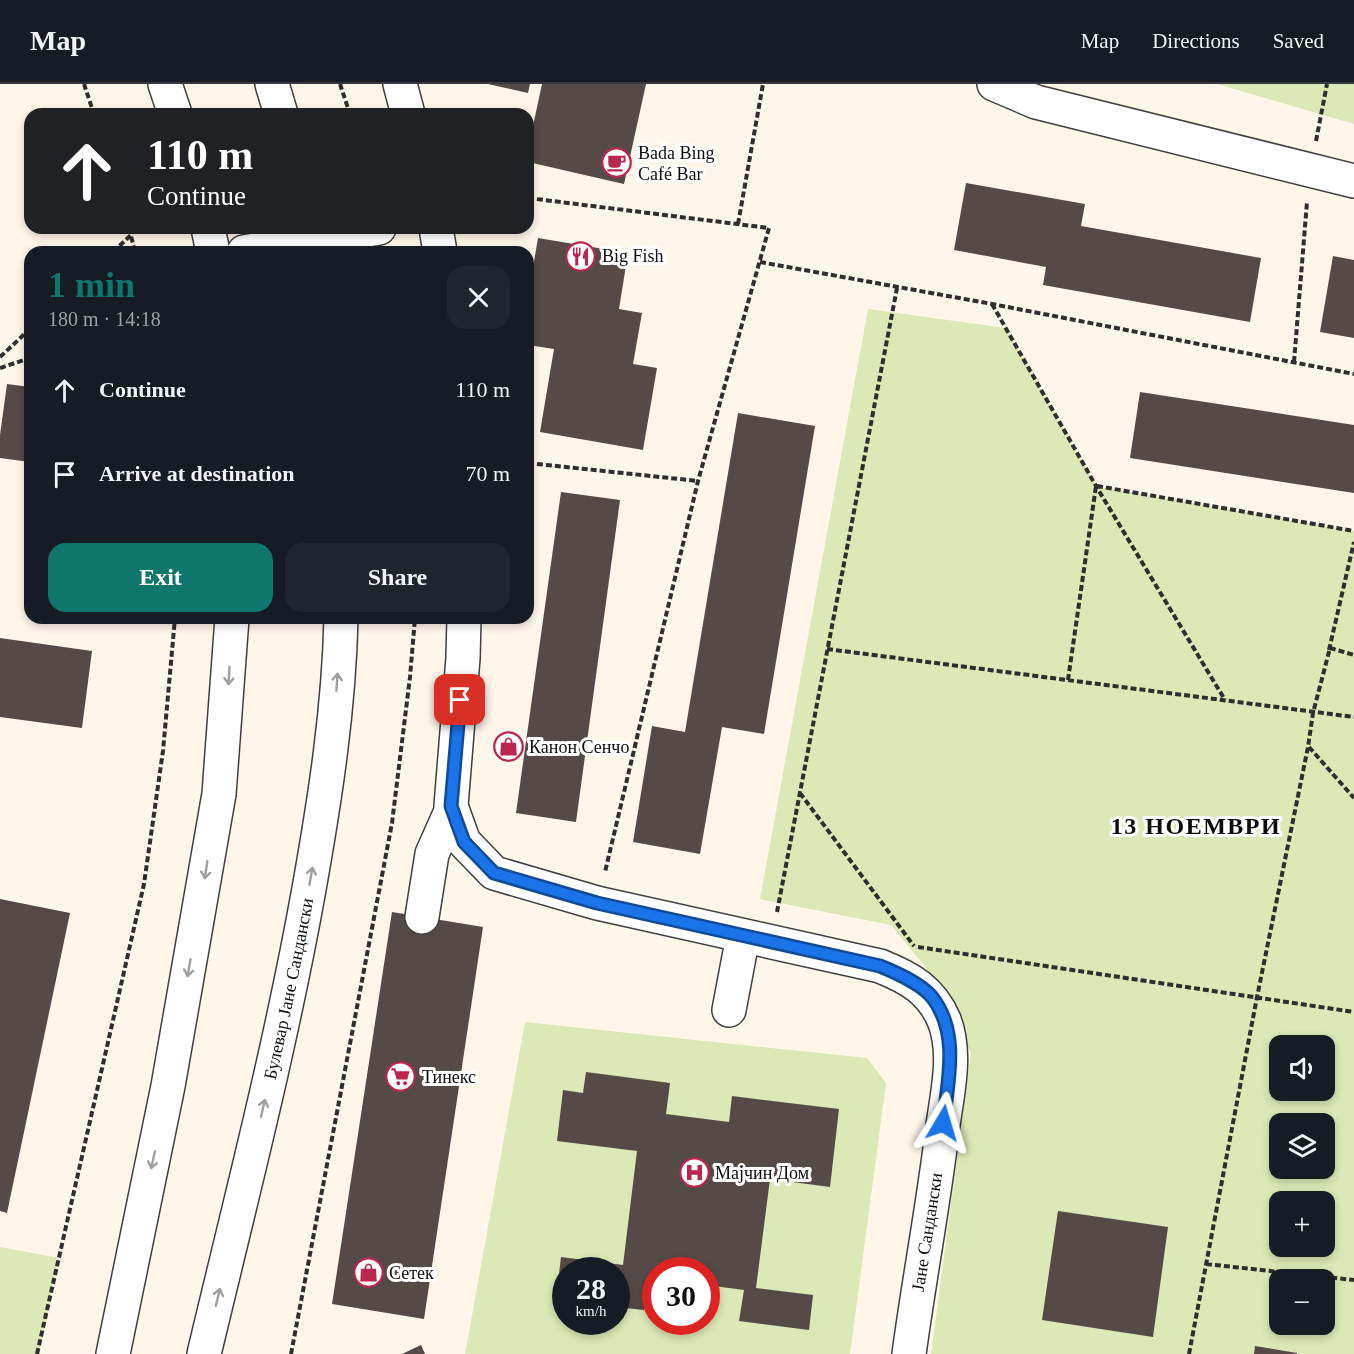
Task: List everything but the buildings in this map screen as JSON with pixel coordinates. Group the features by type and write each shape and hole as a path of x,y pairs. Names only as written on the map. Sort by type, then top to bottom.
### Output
{"street":[{"path":"165,84 173,108"},
{"path":"272,84 279,108"},
{"path":"400,84 406,108"},
{"path":"994,84 1036,102 1354,181"},
{"path":"278,246 345,234"},
{"path":"112,1354 168,1086 202,899 219,794 232,624"},
{"name":"Булевар Јане Сандански","path":"204,1354 295,969 320,828 334,728 341,624"},
{"path":"422,917 432,854 452,809 464,624"},
{"name":"Јане Сандански","path":"452,809 464,842 494,873 597,903 880,966 909,961 945,1022 951,1059 938,1165 909,1354"},
{"path":"729,1010 757,939"}],"path":[{"path":"84,84 92,108"},
{"path":"340,84 348,108"},
{"path":"738,224 763,84"},
{"path":"1314,148 1327,84"},
{"path":"1294,362 1308,196"},
{"path":"534,199 769,228 699,481 597,903"},
{"path":"119,246 131,235"},
{"path":"131,235 134,246"},
{"path":"760,262 1354,374"},
{"path":"757,939 800,793 897,288"},
{"path":"992,304 1096,486 1225,701"},
{"path":"0,357 24,335"},
{"path":"0,368 24,360"},
{"path":"534,464 699,481"},
{"path":"1096,486 1354,531"},
{"path":"1068,680 1096,486"},
{"path":"1189,1354 1313,712 1354,542"},
{"path":"37,1354 144,884 163,751 175,624"},
{"path":"291,1354 392,823 414,624"},
{"path":"1326,660 1330,648 1354,655"},
{"path":"827,649 1354,717"},
{"path":"1308,747 1354,798"},
{"path":"800,793 909,961 1257,997 1354,1012"},
{"path":"1206,1264 1354,1280"}],"green space":[{"path":"1217,84 1354,84 1354,124"},
{"path":"868,309 1006,328 1096,486 1354,531 1354,1354 931,1354 971,1053 940,985 891,925 760,899"},
{"name":"Мајчин Дом","path":"525,1022 867,1058 886,1083 850,1354 465,1354"},
{"path":"0,1247 59,1258 39,1354 0,1354"}],"place":[{"name":"Bada Bing Café Bar","path":"617,163"},
{"name":"Big Fish","path":"581,256"},
{"name":"Канон Сенчо","path":"508,747"},
{"name":"Тинекс","path":"401,1077"},
{"name":"Мајчин Дом","path":"694,1173"},
{"name":"Сетек","path":"368,1273"}],"district":[{"name":"13 НОЕМВРИ","path":"1196,826"}],"route":[{"path":"460,700 451,806 464,842 494,873 597,903 880,966 903,976 931,996 945,1022 951,1059 943,1123"}]}
